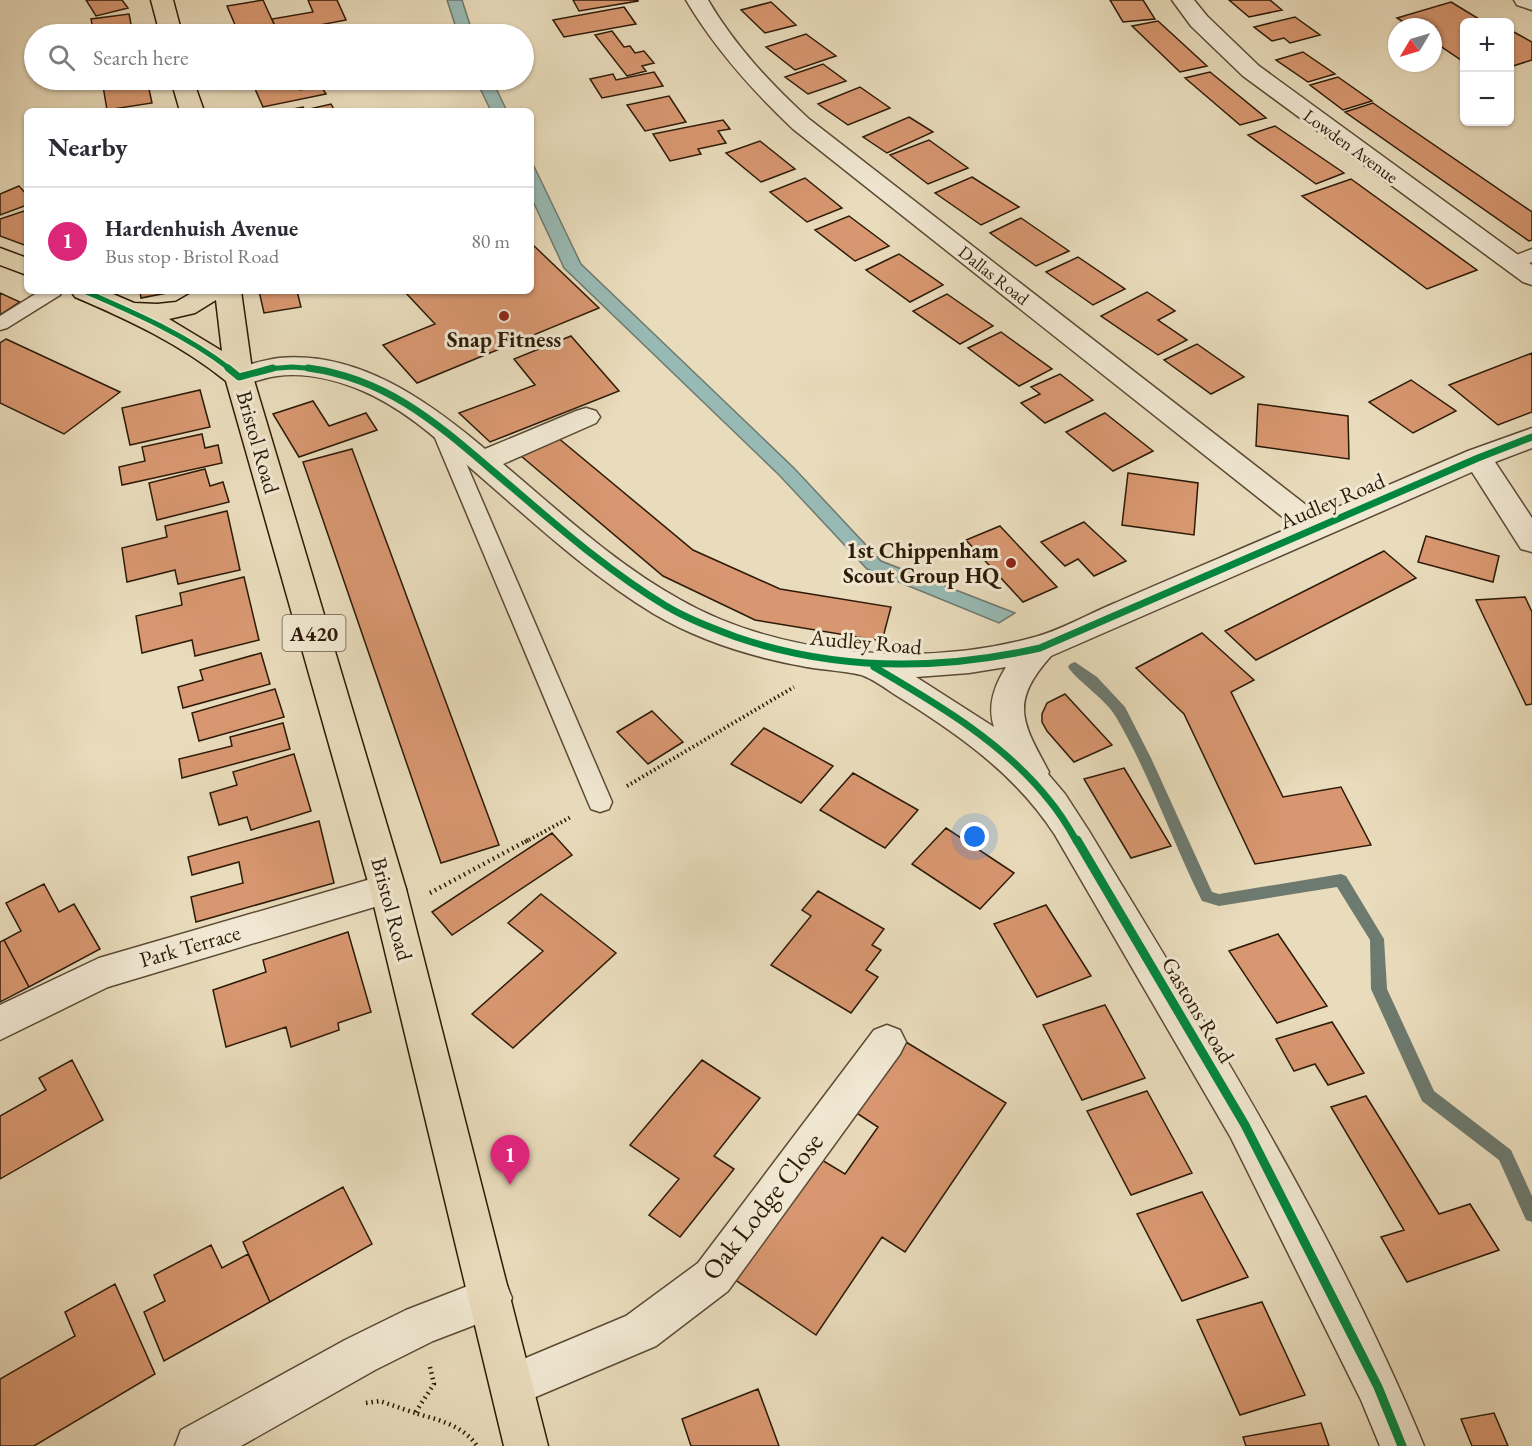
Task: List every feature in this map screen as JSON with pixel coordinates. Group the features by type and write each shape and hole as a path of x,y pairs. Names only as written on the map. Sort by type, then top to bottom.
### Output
{"main road":[{"path":"162,0 168,24"},
{"path":"185,90 191,108"},
{"path":"0,256 24,266"},
{"path":"91,294 187,338 210,352 239,377"},
{"path":"123,308 153,313 171,312 192,305 207,294"},
{"name":"A420","path":"228,294 239,377"},
{"name":"Bristol Road","path":"239,377 388,889 526,1446"}],"street":[{"name":"Dallas Road","path":"697,0 724,44 744,69 801,124 1316,528"},
{"name":"Lowden Avenue","path":"1183,0 1199,21 1251,72 1522,259 1532,277"},
{"path":"1525,0 1532,4"},
{"name":"Audley Road","path":"239,377 278,368 329,372 383,389 440,426 599,559 668,607 720,632 784,652 872,666 952,665 1007,657 1040,648 1478,458 1532,437"},
{"path":"482,462 586,417"},
{"path":"1478,458 1532,542"},
{"name":"Gastons Road","path":"1040,648 1026,662 1014,681 1006,702 1006,713 1024,759 1077,841 1245,1125 1378,1387 1402,1446"},
{"name":"Gastons Road","path":"872,666 974,731 1009,759 1049,799"},
{"name":"Park Terrace","path":"0,1023 99,974 388,889"},
{"name":"Oak Lodge Close","path":"512,1384 641,1330 713,1277 887,1042"},
{"path":"197,1446 360,1355 421,1325 491,1298"}],"lane":[{"path":"0,324 48,294"},
{"path":"440,426 600,802"}],"path":[{"path":"414,1413 434,1384 421,1325"},
{"path":"357,1408 366,1402 380,1401 454,1425 474,1439 477,1446"}],"water":[{"path":"447,0 462,0 470,24 455,24"},
{"path":"481,90 497,90 506,108 490,108"},
{"path":"534,166 581,264 794,468 881,561 1015,613 999,623 867,569 779,475 564,268 534,203"}],"building":[{"path":"86,0 122,0 128,8 96,16"},
{"path":"263,0 274,24 235,24 227,6"},
{"path":"308,0 337,0 346,20 325,24 274,24 272,19 313,12"},
{"path":"573,0 638,0 638,1 579,11"},
{"path":"1110,0 1143,0 1155,19 1123,22"},
{"path":"1229,0 1270,0 1282,10 1249,17"},
{"path":"771,2 796,25 765,33 741,10"},
{"path":"1451,2 1477,18 1460,18 1460,59 1442,47 1442,18 1397,18"},
{"path":"624,7 636,24 564,37 553,20"},
{"path":"129,14 131,24 92,24 91,19"},
{"path":"1295,17 1320,35 1290,43 1284,38 1272,41 1254,27"},
{"path":"1158,21 1207,66 1180,72 1132,26"},
{"path":"612,31 624,47 630,46 635,53 644,51 654,63 642,66 646,71 627,76 595,35"},
{"path":"1514,32 1532,42 1532,60 1514,66"},
{"path":"806,34 836,56 795,70 766,47"},
{"path":"1303,52 1335,74 1308,82 1276,60"},
{"path":"823,64 846,81 808,94 785,77"},
{"path":"654,72 663,86 602,98 590,79 613,74 616,80"},
{"path":"1210,72 1266,118 1240,125 1185,78"},
{"path":"1338,77 1372,101 1343,110 1310,85"},
{"path":"860,87 890,108 848,125 818,104"},
{"path":"104,90 149,90 152,103 107,108"},
{"path":"255,90 324,90 326,94 263,107"},
{"path":"669,96 686,122 645,131 627,105"},
{"path":"1373,103 1532,212 1532,240 1529,241 1345,112"},
{"path":"331,104 333,108 314,108"},
{"path":"909,117 933,132 887,153 863,137"},
{"path":"723,120 730,129 718,131 726,143 698,149 701,154 670,161 653,134"},
{"path":"1275,126 1344,173 1316,184 1248,135"},
{"path":"929,140 968,168 928,184 890,155"},
{"path":"760,141 795,169 761,182 726,153"},
{"path":"972,177 1019,207 981,225 935,193"},
{"path":"805,178 842,208 807,222 770,192"},
{"path":"1351,179 1477,270 1427,289 1302,196"},
{"path":"19,186 24,192 24,206 0,215 0,194"},
{"path":"24,211 24,245 0,236 0,219"},
{"path":"849,216 889,246 855,261 815,230"},
{"path":"1021,218 1069,251 1036,266 990,233"},
{"name":"Snap Fitness","path":"534,246 599,308 417,383 383,345 435,324 407,294 534,294"},
{"path":"899,254 943,285 910,302 866,270"},
{"path":"1078,257 1125,289 1093,305 1046,272"},
{"path":"1147,292 1175,311 1158,320 1187,340 1158,355 1101,316"},
{"path":"0,293 20,302 0,315"},
{"path":"140,294 162,294 141,298"},
{"path":"260,294 298,294 301,307 264,313"},
{"path":"947,294 993,326 960,344 913,311"},
{"path":"1001,332 1052,369 1019,386 968,348"},
{"path":"571,336 619,391 490,442 459,413 535,385 514,359"},
{"path":"6,339 120,392 64,434 0,403 0,343"},
{"path":"1197,344 1244,377 1211,394 1164,360"},
{"path":"1532,353 1532,412 1498,425 1449,385"},
{"path":"1060,374 1093,400 1045,423 1021,403 1040,394 1031,387"},
{"path":"1411,380 1456,411 1413,433 1369,402"},
{"path":"200,390 210,427 130,445 122,408"},
{"path":"313,401 329,426 366,413 377,430 299,457 273,414"},
{"path":"1258,404 1348,416 1349,459 1256,446"},
{"path":"1105,413 1153,451 1113,471 1066,432"},
{"path":"202,434 205,448 218,445 222,463 122,485 119,467 145,461 142,447"},
{"path":"557,437 693,550 780,589 891,607 882,641 755,620 663,576 521,456"},
{"path":"352,449 499,845 441,863 303,462"},
{"path":"205,469 210,486 223,482 229,502 157,520 149,483"},
{"path":"1128,473 1198,483 1194,535 1122,525"},
{"path":"227,511 240,570 178,584 175,570 127,582 122,548 167,537 165,526"},
{"path":"1084,522 1126,561 1094,576 1078,559 1065,566 1041,542"},
{"name":"1st Chippenham Scout Group HQ","path":"1000,526 1057,587 1023,602 966,540"},
{"path":"1426,536 1499,556 1493,582 1418,562"},
{"path":"1384,551 1416,578 1256,660 1225,631"},
{"path":"244,577 259,640 195,656 192,640 142,653 136,616 182,605 180,593"},
{"path":"1525,597 1532,612 1532,704 1526,705 1476,600"},
{"path":"1202,633 1254,680 1231,692 1283,797 1341,787 1371,845 1255,864 1184,714 1136,668"},
{"path":"261,653 270,684 183,708 178,687 203,680 200,670"},
{"path":"275,689 284,717 199,741 192,713"},
{"path":"1065,694 1112,745 1074,762 1042,722 1042,714 1047,703"},
{"path":"652,711 683,742 648,764 617,732"},
{"path":"283,723 290,749 182,778 179,759 232,746 230,737"},
{"path":"764,728 833,766 801,803 731,764"},
{"path":"294,754 311,811 251,830 247,817 219,825 210,793 237,785 233,772"},
{"path":"1124,768 1171,846 1131,858 1084,779"},
{"path":"853,773 918,810 885,848 820,810"},
{"path":"319,821 334,883 196,922 191,897 243,883 239,862 192,875 188,857"},
{"path":"946,828 1014,873 980,909 912,864"},
{"path":"552,833 572,855 452,935 432,912"},
{"path":"44,884 59,912 74,904 100,949 29,987 4,940 21,931 6,903"},
{"path":"818,891 884,929 872,945 881,950 866,970 878,977 851,1013 771,965 811,916 802,910"},
{"path":"541,894 616,953 513,1048 472,1014 543,951 508,923"},
{"path":"1046,905 1091,976 1037,997 994,924"},
{"path":"348,932 371,1012 338,1023 339,1030 291,1047 286,1027 226,1047 213,990 266,972 263,960"},
{"path":"1278,934 1327,1006 1277,1023 1229,951"},
{"path":"4,940 29,987 0,1002 0,942"},
{"path":"1105,1005 1145,1078 1082,1100 1043,1025"},
{"path":"1332,1022 1364,1073 1328,1085 1315,1064 1294,1071 1276,1039"},
{"path":"906,1042 1006,1103 905,1252 882,1237 816,1335 734,1279 822,1160 845,1174 878,1127 855,1112"},
{"path":"72,1060 103,1120 0,1179 0,1116 46,1090 39,1078"},
{"path":"702,1060 760,1098 714,1156 734,1169 680,1237 649,1215 679,1179 630,1145"},
{"path":"1147,1091 1192,1173 1131,1195 1087,1111"},
{"path":"1366,1096 1439,1214 1470,1204 1499,1250 1407,1282 1381,1237 1404,1230 1331,1107"},
{"path":"343,1187 372,1244 270,1302 243,1242"},
{"path":"1202,1192 1248,1277 1182,1301 1137,1214"},
{"path":"211,1245 222,1268 248,1254 270,1302 164,1361 144,1312 165,1301 154,1275"},
{"path":"115,1284 155,1374 34,1446 0,1446 0,1379 75,1336 65,1312"},
{"path":"1262,1302 1305,1395 1240,1415 1197,1320"},
{"path":"758,1389 779,1446 691,1446 682,1419"},
{"path":"1494,1413 1508,1446 1472,1446 1461,1419"},
{"path":"1321,1423 1329,1446 1246,1446 1243,1437"}],"waterway":[{"path":"1075,667 1092,681 1120,711 1144,758 1207,897 1219,900 1341,880 1377,939 1379,989 1428,1096 1505,1155 1532,1214"}],"cycle path":[{"path":"91,294 146,318 184,338 239,377 279,367 319,369 347,376 384,390 411,405 435,423 572,539 618,575 667,607 699,623 755,643 791,653 862,664 933,665 1004,656 1040,648 1478,458 1532,437"},
{"path":"874,667 944,710 990,742 1031,778 1060,814 1245,1125 1378,1387 1402,1446"}],"place":[{"name":"Snap Fitness","path":"504,316"},
{"name":"1st Chippenham Scout Group HQ","path":"1011,563"},
{"name":"Hardenhuish Avenue","path":"510,1185"}]}
